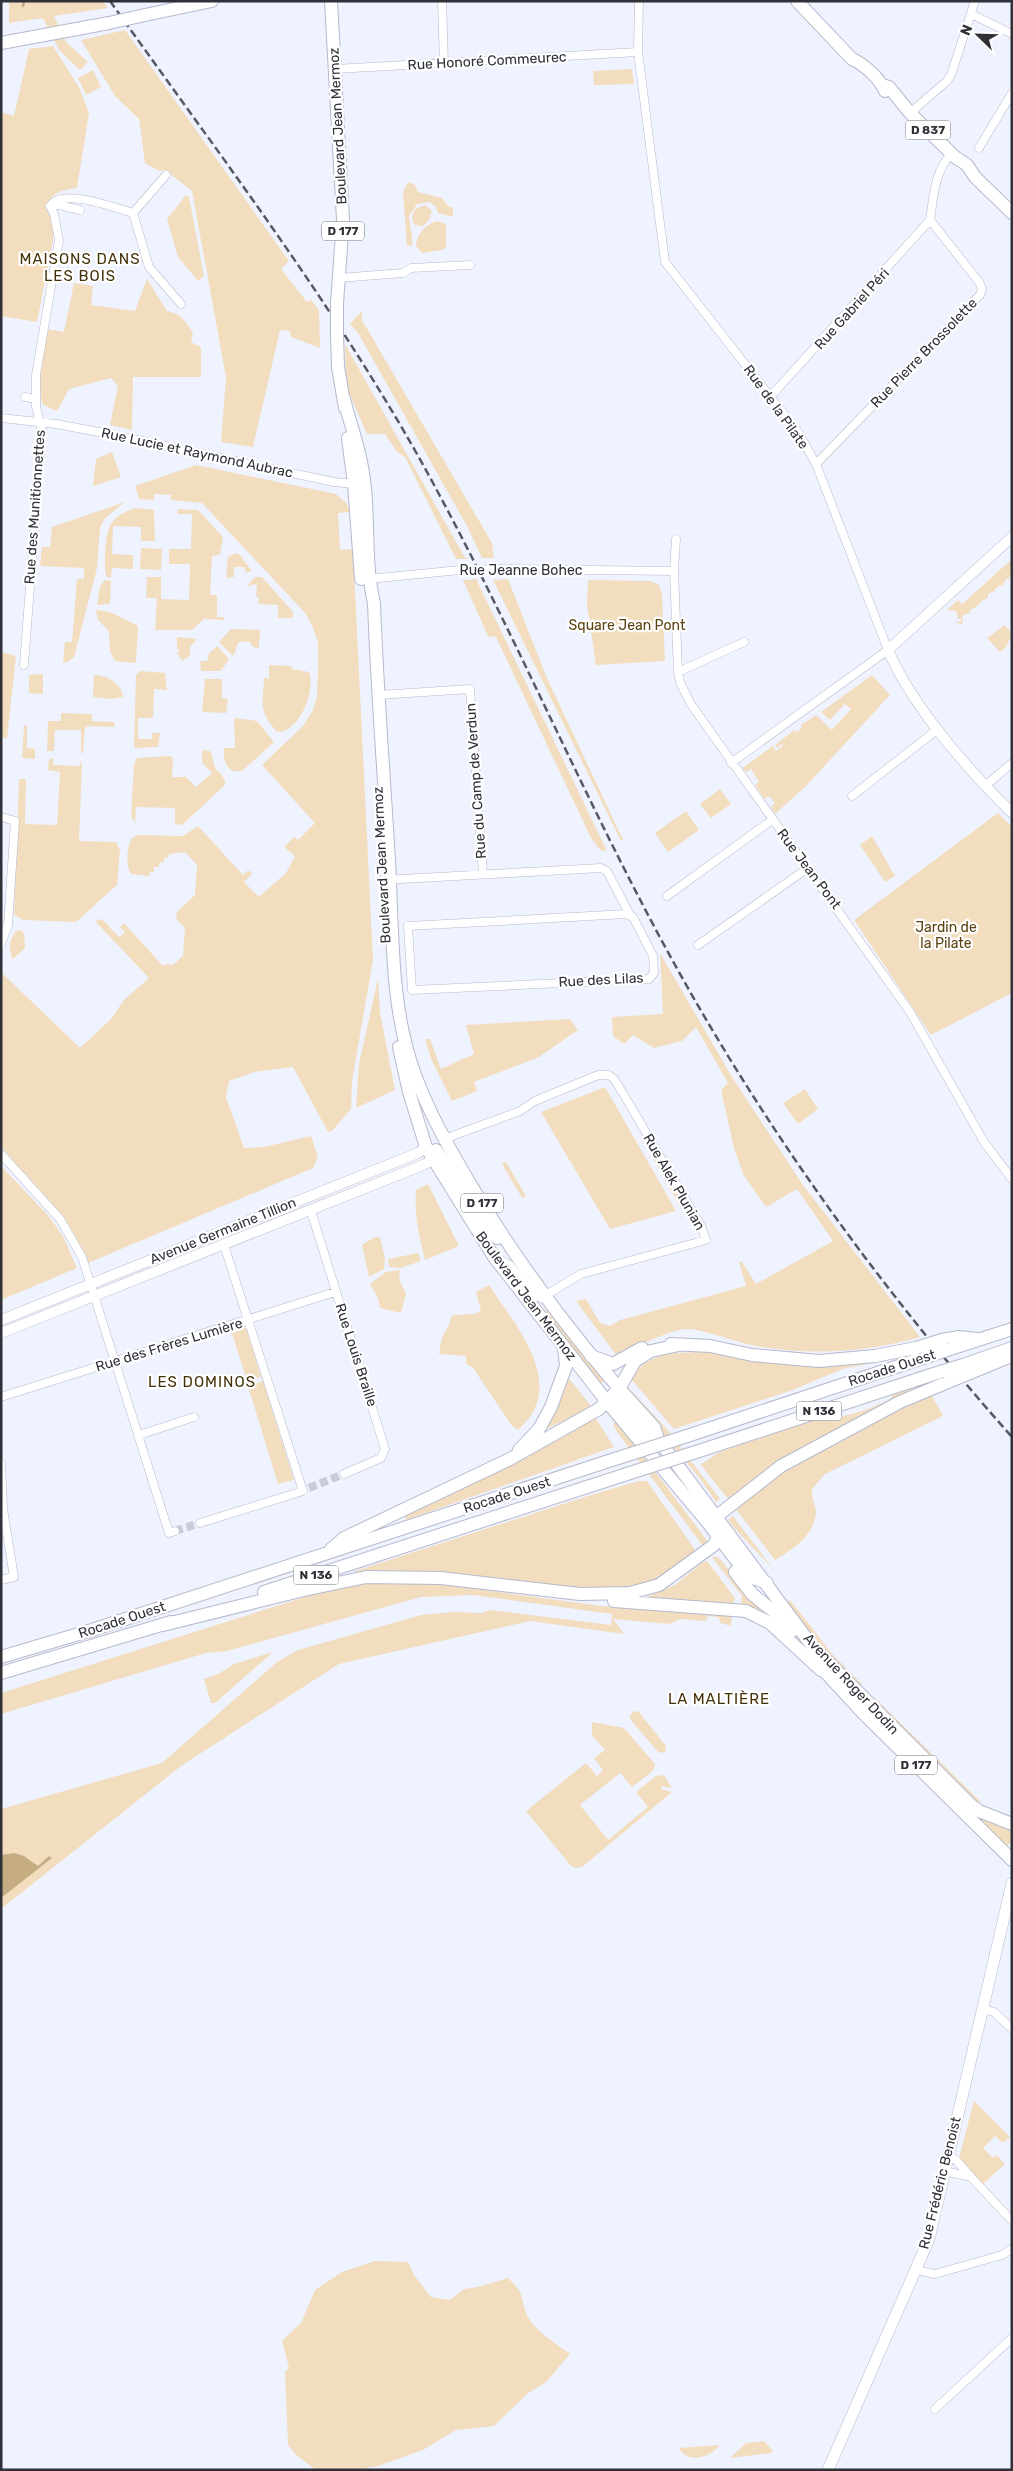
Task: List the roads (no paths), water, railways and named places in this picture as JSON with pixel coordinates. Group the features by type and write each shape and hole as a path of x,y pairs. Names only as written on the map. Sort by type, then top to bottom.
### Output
{"main road":[{"path":"1,43 212,1"},
{"name":"Boulevard Jean Mermoz","path":"331,1 343,220 337,303 338,367 344,399 364,579 386,880 400,1020 414,1072 444,1139 522,1265 591,1356 619,1389"},
{"name":"D 837","path":"797,1 820,23 824,31 852,59 859,62 882,85 889,87 900,103 953,155 967,164 975,177 1012,213"},
{"name":"Boulevard Jean Mermoz","path":"344,399 362,462 366,534 364,579 374,603 379,695 386,880 387,969 392,1009 409,1092 433,1153 494,1257 608,1403"},
{"name":"Avenue Germaine Tillion","path":"433,1153 444,1139"},
{"name":"Boulevard Jean Mermoz","path":"433,1153 484,1224 522,1265"},
{"name":"Rocade Ouest","path":"1,1657 325,1554 926,1357 946,1344 979,1340 1012,1329"},
{"path":"591,1356 613,1364 647,1346 663,1344 710,1346 752,1355 819,1361 875,1356 946,1344"},
{"path":"325,1554 344,1538 510,1459 608,1403 619,1389 635,1361 651,1351 678,1345"},
{"path":"510,1459 539,1428 551,1407 566,1366 564,1347"},
{"name":"Rocade Ouest","path":"1,1673 163,1625 699,1451 944,1377 1012,1348"},
{"path":"966,1369 1012,1356"},
{"path":"712,1519 781,1466 944,1377"},
{"name":"D 177","path":"619,1389 654,1427 658,1439 712,1519"},
{"path":"608,1403 618,1403 647,1434 658,1439"},
{"name":"D 177","path":"608,1403 639,1440 676,1495 717,1541"},
{"path":"163,1625 304,1590 366,1577 441,1578 580,1594 614,1595 647,1590 671,1578 717,1541 720,1527 639,1440"},
{"name":"Avenue Roger Dodin","path":"712,1519 767,1583 813,1647 874,1710 971,1805 979,1811 1012,1824"},
{"path":"717,1541 748,1576 767,1583"},
{"name":"Avenue Roger Dodin","path":"717,1541 752,1594 783,1619 821,1670 1012,1860"},
{"path":"580,1594 588,1599 746,1610 770,1623 821,1670"},
{"name":"Rue Frédéric Benoist","path":"828,2470 929,2239 982,2009 1009,1909 1012,1883"}],"street":[{"path":"442,1 444,63"},
{"name":"Rue de la Pilate","path":"638,1 638,52 665,262 798,432 816,464 896,669 938,729 985,786 1012,813"},
{"path":"910,113 947,81 975,1"},
{"path":"972,14 1012,34"},
{"name":"Rue Honoré Commeurec","path":"335,69 638,52"},
{"path":"979,148 1012,93"},
{"path":"930,220 937,176 942,164 953,155"},
{"path":"133,213 166,175"},
{"path":"51,205 69,197 133,213"},
{"path":"51,205 59,204 80,210"},
{"name":"Rue des Munitionnettes","path":"24,665 41,436 36,398 40,340 59,240 51,205"},
{"path":"133,213 150,267 181,304"},
{"name":"Rue Gabriel Péri","path":"771,396 930,220"},
{"name":"Rue Pierre Brossolette","path":"816,464 980,295 982,289 979,282 930,220"},
{"path":"339,278 403,273 411,268 470,265"},
{"path":"670,281 676,276"},
{"path":"25,397 36,398"},
{"name":"Rue Lucie et Raymond Aubrac","path":"1,418 40,424 56,424 99,432 334,482 354,484"},
{"name":"Boulevard Jean Mermoz","path":"358,450 360,462 354,484 361,493 363,529 366,534"},
{"path":"731,763 888,650 1012,537"},
{"name":"Rue Jean Pont","path":"676,539 674,571 678,672 680,682 690,703 910,1012 984,1142 1012,1179"},
{"name":"Rue Jeanne Bohec","path":"364,579 460,570 674,571"},
{"path":"678,672 744,642"},
{"name":"Rue du Camp de Verdun","path":"379,695 470,689 483,874"},
{"path":"852,796 938,729"},
{"path":"985,786 1012,763"},
{"path":"1,817 15,821 8,925 1,944"},
{"path":"666,896 772,820"},
{"path":"386,880 603,868 630,915"},
{"path":"698,944 808,868"},
{"name":"Rue des Lilas","path":"630,915 653,956 654,973 650,979 412,990 408,926 630,915"},
{"name":"Rue Alek Plunian","path":"444,1139 520,1110 531,1102 598,1075 606,1074 611,1076 701,1226 706,1240 581,1274 545,1295"},
{"name":"Avenue Germaine Tillion","path":"1,1320 418,1153 433,1153"},
{"name":"Avenue Germaine Tillion","path":"1,1333 311,1211 433,1153"},
{"path":"1,1154 60,1219 82,1257 138,1435 172,1532"},
{"name":"Rue Louis Braille","path":"311,1211 385,1450 381,1458 344,1474"},
{"path":"200,1523 306,1490 224,1245"},
{"path":"494,1257 510,1265 535,1296 541,1298 545,1295"},
{"name":"Rue des Frères Lumière","path":"1,1397 336,1292"},
{"path":"138,1435 194,1417"},
{"path":"1,1463 3,1509 14,1577 1,1580"},
{"path":"982,2009 994,2012 1012,2029"},
{"path":"948,2156 956,2160 1012,2221"},
{"path":"944,2171 970,2176"},
{"path":"916,2270 935,2274 1002,2255 1012,2250"},
{"path":"935,2409 1012,2338"}],"waterway":[{"path":"23,6 24,1"}],"tunnel":[{"path":"309,1488 344,1474"},
{"path":"175,1531 200,1523"}],"railway":[{"path":"110,1 308,280 346,337 417,454 481,575 631,882 700,1009 739,1074 780,1138 868,1261 962,1380 1012,1437"}],"district":[{"name":"MAISONS DANS LES BOIS","path":"80,268"},
{"name":"LES DOMINOS","path":"202,1382"},
{"name":"LA MALTIÈRE","path":"719,1699"}],"park label":[{"name":"Square Jean Pont","path":"627,625"},
{"name":"Jardin de la Pilate","path":"946,936"}]}
